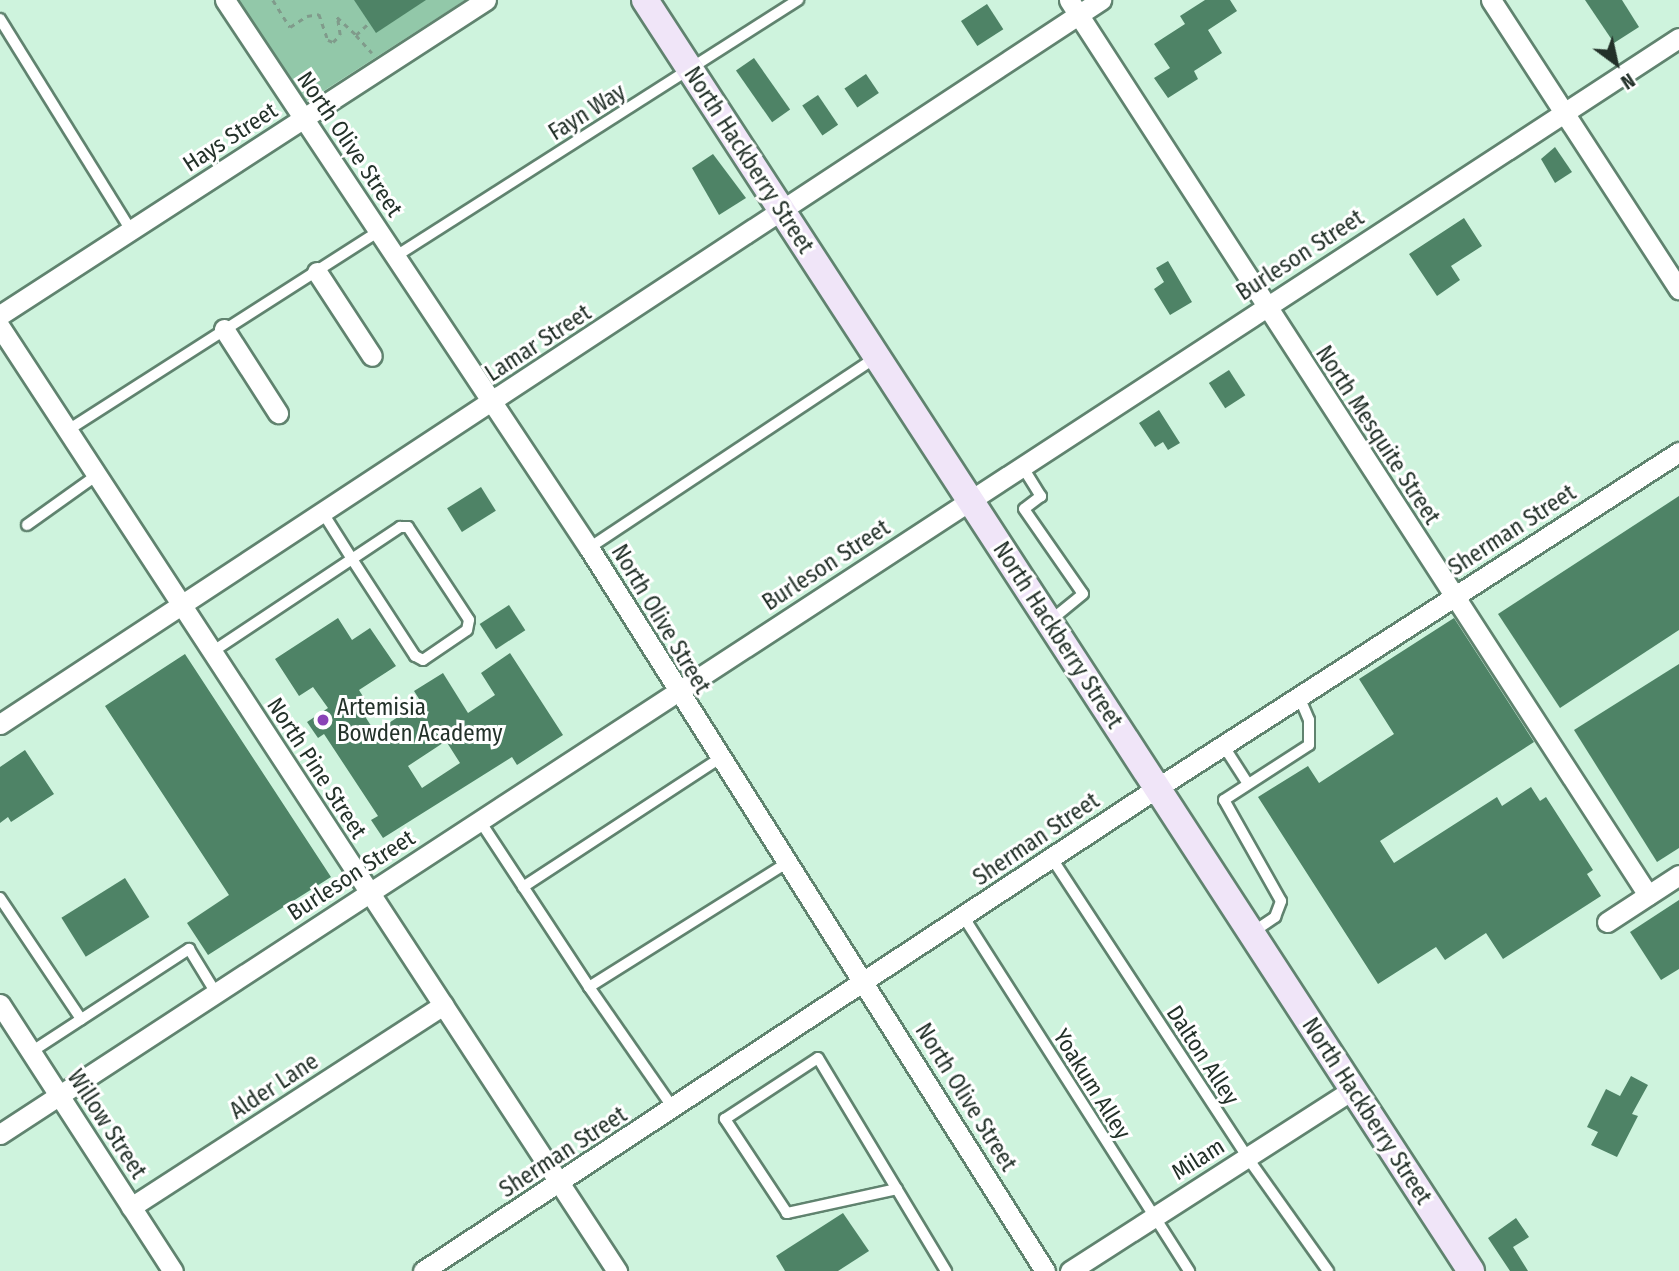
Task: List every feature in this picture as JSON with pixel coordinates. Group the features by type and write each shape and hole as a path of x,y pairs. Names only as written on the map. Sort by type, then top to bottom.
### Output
{"main road":[{"name":"North Hackberry Street","path":"645,0 1471,1271"}],"street":[{"name":"North Olive Street","path":"225,0 589,548 680,690 688,711 867,983 1045,1271"},
{"name":"Hays Street","path":"0,315 486,0"},
{"name":"Lamar Street","path":"0,724 783,211 1074,7 1101,0"},
{"path":"1491,0 1679,289"},
{"name":"North Mesquite Street","path":"1074,7 1265,307 1648,895"},
{"name":"Burleson Street","path":"0,1134 1679,38"},
{"path":"317,272 372,356"},
{"name":"North Pine Street","path":"0,327 617,1271"},
{"path":"224,329 278,413"},
{"name":"Sherman Street","path":"423,1271 867,983 1051,857 1679,452"},
{"path":"1607,922 1679,875"},
{"name":"Willow Street","path":"0,1004 173,1271"},
{"name":"Alder Lane","path":"131,1208 443,1005"},
{"name":"Milam","path":"1070,1271 1353,1089"}],"lane":[{"name":"Fayn Way","path":"396,256 798,0"},
{"path":"0,19 131,230"},
{"path":"68,430 379,231"},
{"path":"589,548 878,357"},
{"path":"1023,466 1041,496 1024,509 1083,594 1049,621"},
{"path":"27,525 97,475"},
{"path":"212,652 352,559 400,527 408,527 469,620 467,630 423,660 415,656 352,559 323,513"},
{"path":"1252,933 1275,917 1280,901 1224,800 1309,745 1309,720 1300,696"},
{"path":"1223,745 1248,784"},
{"path":"523,887 720,758"},
{"path":"480,821 589,987 674,1109"},
{"name":"Dalton Alley","path":"1051,857 1247,1157 1328,1271"},
{"path":"589,987 788,862"},
{"path":"0,898 81,1019"},
{"name":"Yoakum Alley","path":"963,916 1189,1271"},
{"path":"31,1052 189,949 216,993"},
{"path":"897,1189 787,1213 725,1119 818,1058 897,1189 946,1271"}],"path":[{"path":"273,1 290,27 314,13 322,16 328,40 340,35 337,17 356,35 381,68"},
{"path":"356,35 369,23"}],"green space":[{"path":"237,0 465,0 308,101 300,98"}],"building":[{"path":"354,0 426,0 376,33"},
{"path":"1205,0 1230,0 1237,11 1208,30 1222,53 1194,71 1198,79 1168,98 1154,78 1170,68 1154,44 1185,24 1180,16"},
{"path":"1585,0 1622,0 1639,27 1614,43"},
{"path":"987,4 1003,29 977,46 961,21"},
{"path":"754,58 790,110 772,122 736,71"},
{"path":"866,74 879,93 857,108 844,89"},
{"path":"818,95 838,125 822,135 802,106"},
{"path":"1555,147 1572,172 1555,183 1541,159"},
{"path":"713,154 746,198 719,215 692,168"},
{"path":"1464,218 1482,246 1451,266 1460,280 1437,296 1409,254"},
{"path":"1168,261 1192,302 1170,315 1154,289 1164,282 1156,268"},
{"path":"1229,370 1245,395 1225,408 1209,383"},
{"path":"1159,410 1180,443 1168,450 1163,442 1155,447 1139,423"},
{"path":"481,487 496,511 462,532 447,508"},
{"path":"1679,496 1679,630 1560,708 1498,614"},
{"path":"509,605 525,630 496,649 480,624"},
{"path":"338,618 352,640 370,628 396,666 359,690 369,706 361,710 375,732 421,702 414,691 443,673 468,713 495,695 481,673 510,653 563,735 517,765 512,757 383,838 371,820 378,816 324,734 318,738 307,722 328,708 313,687 299,696 275,659","holes":["446,741 460,763 422,788 408,766"]},
{"path":"1454,618 1534,742 1380,841 1394,863 1497,797 1502,806 1531,787 1540,801 1546,797 1593,870 1587,874 1601,896 1503,959 1486,933 1445,960 1436,947 1378,984 1258,797 1308,766 1319,783 1394,734 1359,679"},
{"path":"185,654 331,877 208,955 187,923 229,895 105,706"},
{"path":"1679,664 1679,848 1657,862 1574,730"},
{"path":"25,750 54,794 11,822 8,817 0,823 0,767"},
{"path":"125,878 149,917 86,957 61,918"},
{"path":"1679,900 1679,969 1661,980 1630,932"},
{"path":"1631,1076 1648,1085 1632,1114 1638,1116 1617,1157 1591,1145 1598,1132 1587,1127 1606,1089 1620,1096"},
{"path":"843,1213 869,1251 838,1271 785,1271 776,1256"},
{"path":"1516,1218 1529,1237 1513,1247 1528,1271 1510,1271 1488,1238"}],"place":[{"name":"Artemisia Bowden Academy","path":"323,720"}]}
